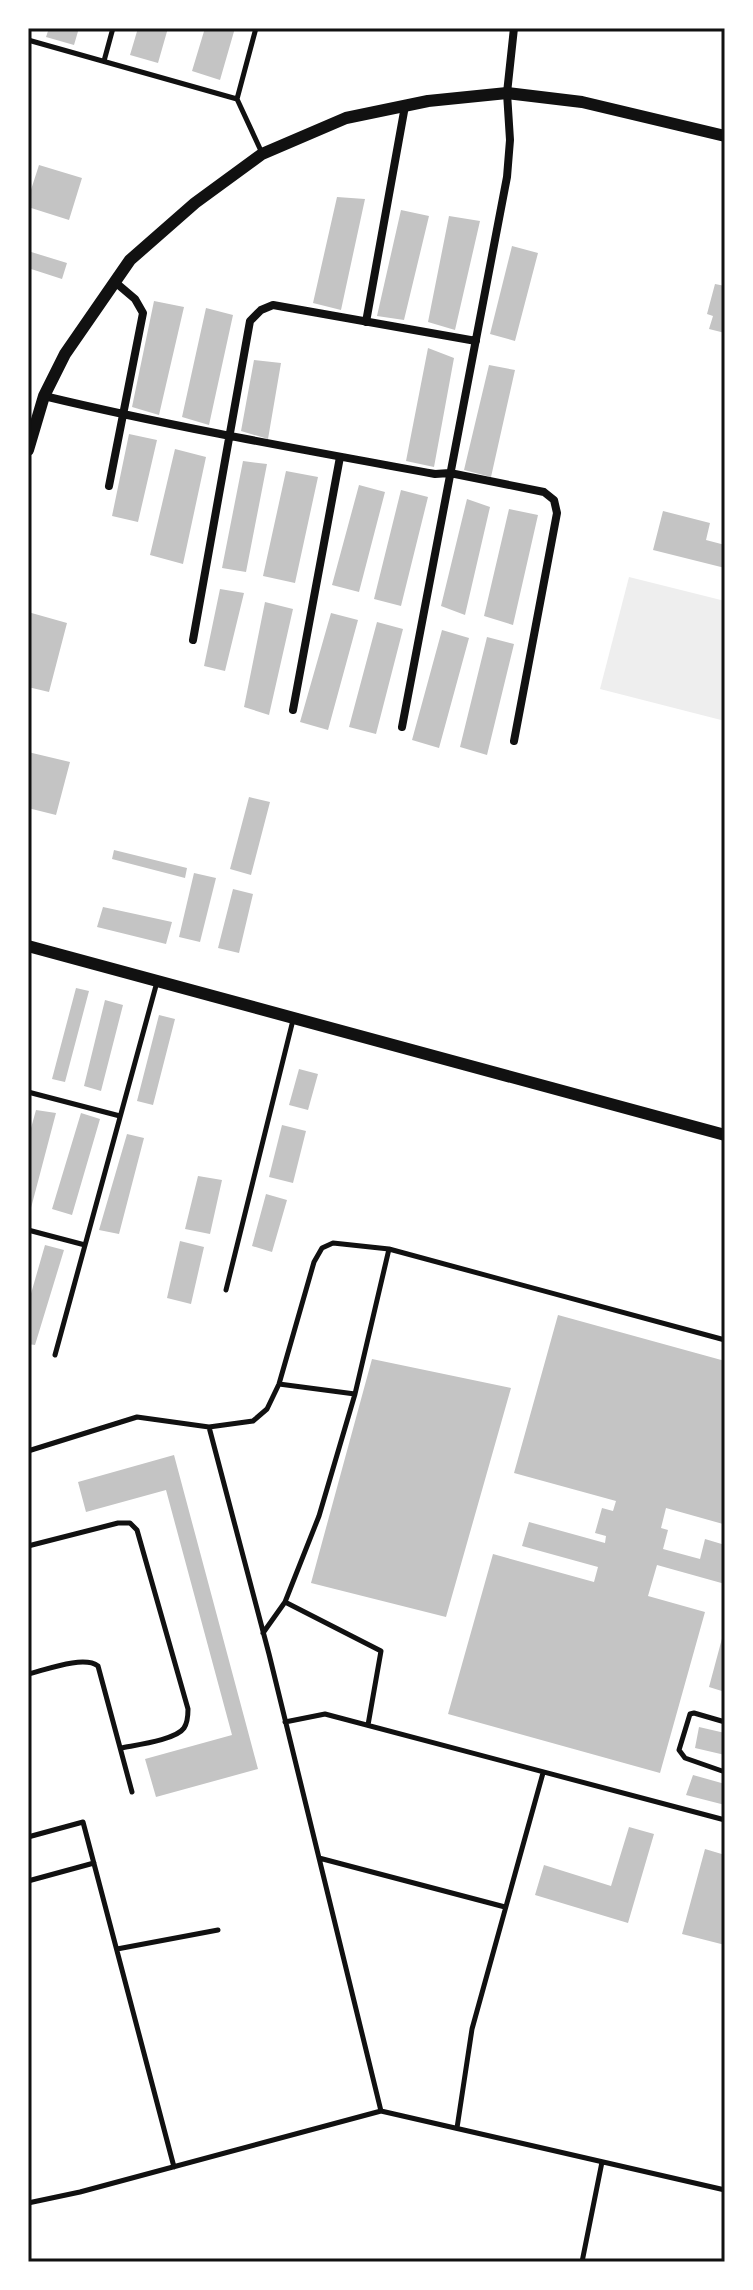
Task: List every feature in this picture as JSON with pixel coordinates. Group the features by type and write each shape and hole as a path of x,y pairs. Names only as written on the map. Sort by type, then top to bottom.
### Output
{"street":[{"path":"402,727 507,177 510,140 507,93 514,28"},
{"path":"28,450 44,396 65,354 130,260 195,203 262,154 346,118 428,101 507,93 582,102 725,136"},
{"path":"366,322 405,106"},
{"path":"109,486 143,313 135,299 115,282"},
{"path":"193,640 250,321 261,310 273,305 476,341"},
{"path":"44,396 123,415 340,457 435,474 450,473 544,492 554,500 557,513 514,741"},
{"path":"293,710 340,457"},
{"path":"28,946 725,1135"}],"lane":[{"path":"104,61 113,28"},
{"path":"256,28 237,99 262,154"},
{"path":"28,40 237,99"},
{"path":"55,1355 157,981"},
{"path":"226,1290 293,1018"},
{"path":"28,1092 120,1116"},
{"path":"28,1230 85,1245"},
{"path":"28,1451 137,1417 209,1427 253,1421 267,1409 279,1384 314,1262 322,1248 333,1243 389,1249 725,1340"},
{"path":"263,1633 285,1602 319,1516 355,1394 389,1249"},
{"path":"279,1384 355,1394"},
{"path":"209,1427 381,2111"},
{"path":"28,1546 118,1523 130,1523 137,1530 188,1709 188,1719 184,1729 176,1735 121,1748"},
{"path":"285,1602 381,1651 368,1725"},
{"path":"28,1674 82,1661 98,1666 132,1792"},
{"path":"285,1722 325,1714 725,1820"},
{"path":"725,1722 690,1714 679,1750 685,1758 725,1772"},
{"path":"457,2128 472,2029 543,1773"},
{"path":"28,1837 83,1822 174,2167"},
{"path":"319,1858 505,1907"},
{"path":"28,1881 94,1863"},
{"path":"117,1949 218,1930"},
{"path":"28,2203 80,2192 381,2111 725,2190"},
{"path":"582,2262 602,2162"}],"shaded area":[{"path":"629,577 725,601 725,721 600,689"}],"building":[{"path":"49,28 79,28 74,45 46,37"},
{"path":"138,28 168,28 158,63 130,55"},
{"path":"205,28 235,28 220,80 192,71"},
{"path":"39,165 82,178 69,220 28,207"},
{"path":"337,197 365,199 341,310 313,303"},
{"path":"401,210 429,216 404,320 377,316"},
{"path":"449,216 480,221 455,330 428,322"},
{"path":"512,246 538,253 515,341 490,334"},
{"path":"28,251 67,263 62,279 28,268"},
{"path":"715,284 725,286 725,333 709,329 713,316 707,314"},
{"path":"154,301 184,307 159,415 132,407"},
{"path":"206,308 233,315 209,425 182,417"},
{"path":"428,348 454,358 434,467 406,461"},
{"path":"254,360 281,363 268,439 241,431"},
{"path":"489,365 515,370 491,477 464,470"},
{"path":"129,434 157,440 138,522 112,516"},
{"path":"175,449 206,457 183,564 150,555"},
{"path":"243,461 267,464 246,572 222,568"},
{"path":"286,471 318,477 295,583 263,576"},
{"path":"359,485 385,492 359,592 332,585"},
{"path":"401,490 428,497 401,606 374,599"},
{"path":"467,499 490,507 465,615 441,606"},
{"path":"509,509 538,515 513,625 484,616"},
{"path":"663,511 710,523 706,540 725,545 725,568 653,550"},
{"path":"220,589 244,593 225,671 204,666"},
{"path":"265,602 293,609 269,715 244,707"},
{"path":"28,612 67,623 49,692 28,687"},
{"path":"331,613 358,620 328,730 300,722"},
{"path":"377,622 403,629 376,734 349,727"},
{"path":"442,630 469,638 439,748 412,740"},
{"path":"487,637 514,644 487,755 460,747"},
{"path":"28,752 70,762 56,815 28,808"},
{"path":"249,797 270,802 251,875 230,869"},
{"path":"114,850 187,868 185,878 112,859"},
{"path":"194,873 216,878 200,942 179,937"},
{"path":"233,889 253,894 239,953 218,948"},
{"path":"103,907 172,922 166,944 97,927"},
{"path":"76,988 89,991 65,1082 52,1079"},
{"path":"105,1000 123,1005 101,1091 84,1086"},
{"path":"159,1015 175,1019 153,1105 137,1101"},
{"path":"299,1069 318,1074 308,1110 289,1105"},
{"path":"36,1110 56,1113 31,1208 28,1207 28,1139"},
{"path":"81,1113 100,1119 72,1215 52,1209"},
{"path":"282,1125 306,1131 293,1183 269,1177"},
{"path":"127,1134 144,1138 119,1234 99,1230"},
{"path":"198,1176 222,1180 210,1234 185,1229"},
{"path":"266,1194 287,1200 272,1252 252,1246"},
{"path":"180,1241 204,1247 191,1304 167,1298"},
{"path":"45,1245 64,1250 35,1345 28,1344 28,1304"},
{"path":"558,1315 725,1361 723,1524 666,1508 661,1528 668,1530 663,1549 700,1559 705,1539 725,1545 725,1584 657,1565 648,1596 705,1612 660,1773 448,1714 493,1554 594,1582 598,1567 522,1546 529,1522 605,1543 606,1536 595,1533 602,1508 613,1511 616,1501 514,1473"},
{"path":"372,1359 511,1388 446,1617 311,1583"},
{"path":"174,1455 258,1769 156,1797 145,1759 232,1735 166,1490 86,1512 78,1482"},
{"path":"725,1632 725,1692 709,1687"},
{"path":"699,1727 725,1733 725,1755 695,1748"},
{"path":"693,1775 725,1784 725,1805 686,1795"},
{"path":"629,1827 654,1834 628,1923 535,1895 544,1865 611,1886"},
{"path":"705,1849 725,1855 725,1945 682,1934"}]}
